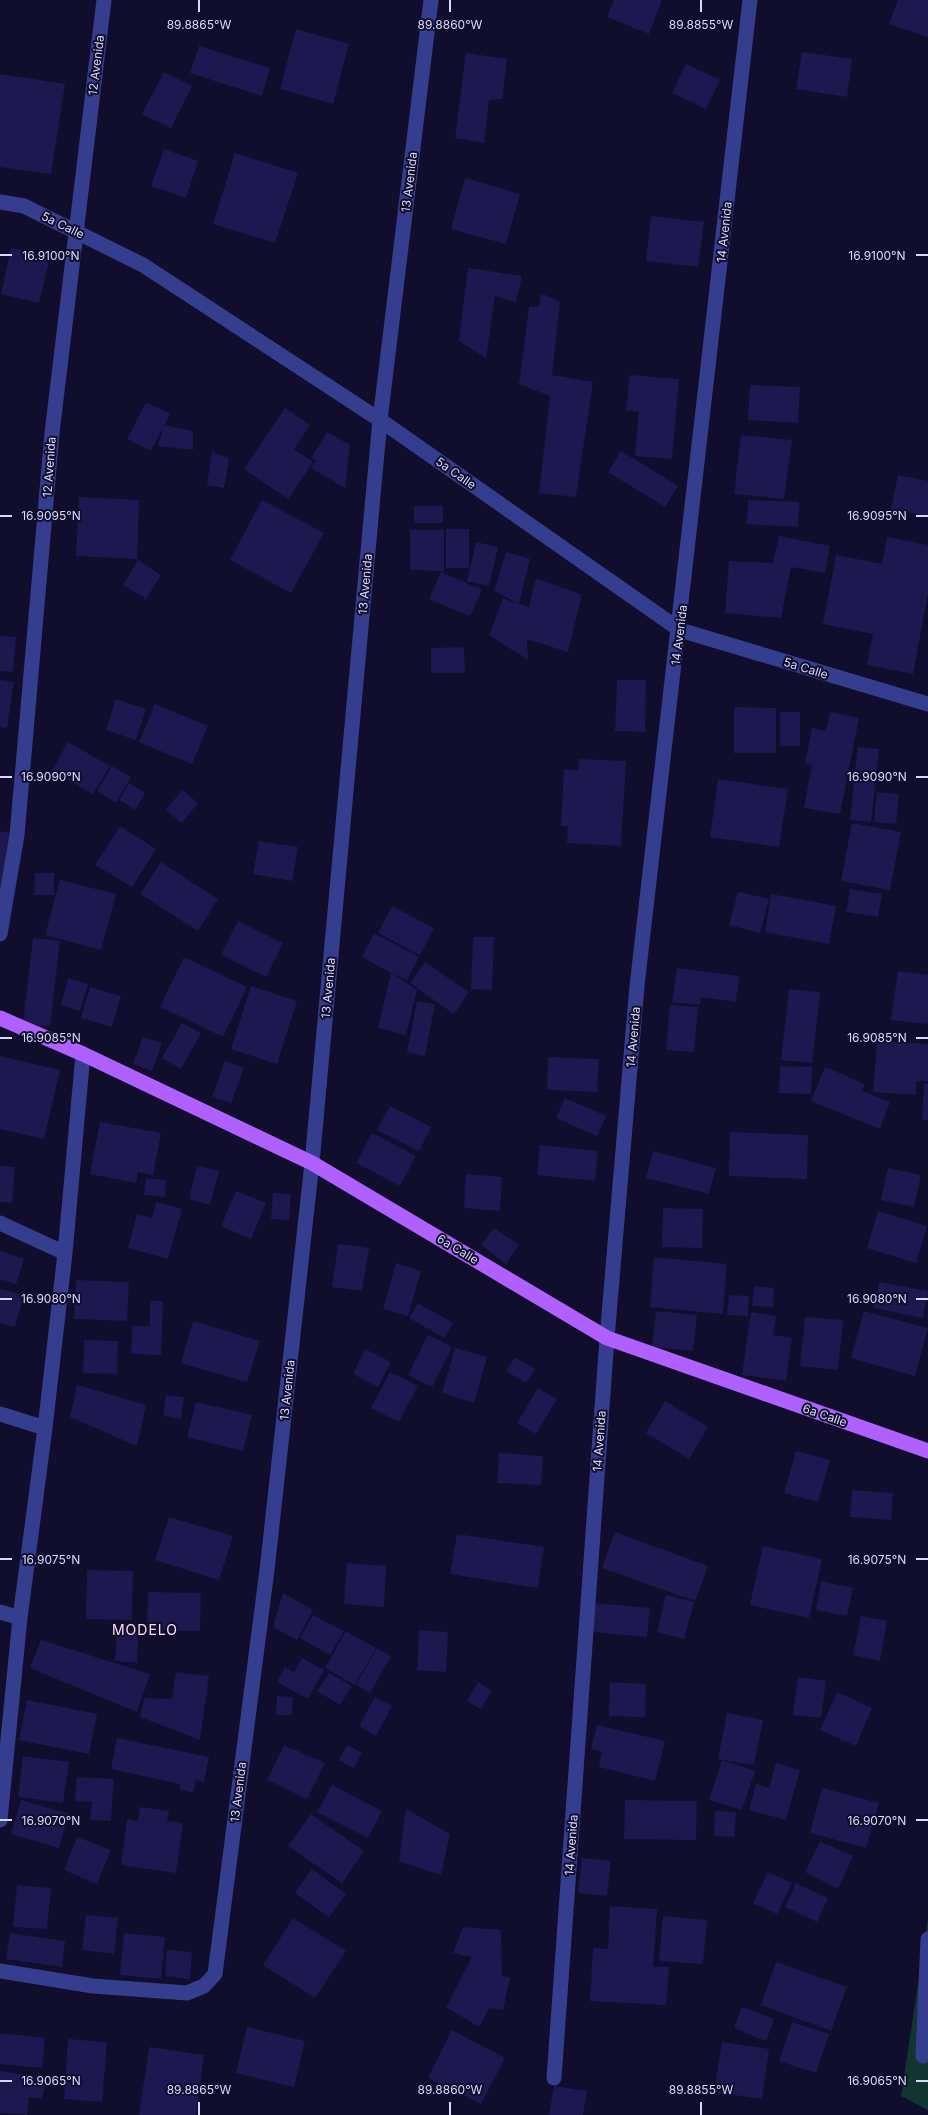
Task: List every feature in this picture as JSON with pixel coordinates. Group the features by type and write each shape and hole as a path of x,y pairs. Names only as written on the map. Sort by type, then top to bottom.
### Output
{"main road":[{"name":"6a Calle","path":"0,1018 83,1054 312,1163 607,1338 928,1451"}],"street":[{"name":"12 Avenida","path":"0,934 17,835 52,433 104,0"},
{"name":"13 Avenida","path":"0,1971 92,1986 187,1993 204,1986 214,1974 267,1570 312,1163 380,420 431,0"},
{"name":"14 Avenida","path":"554,2078 607,1338 637,986 680,630 750,0"},
{"name":"5a Calle","path":"0,202 24,206 143,265 380,420 680,630 928,704"},
{"path":"0,1816 20,1618 45,1428 65,1253 83,1054"},
{"path":"0,1223 65,1253"},
{"path":"0,1414 45,1428"},
{"path":"0,1612 20,1618"},
{"path":"923,2056 928,1939"}],"green space":[{"path":"928,1918 928,2110 901,2096"}],"building":[{"path":"614,0 662,0 649,34 607,17"},
{"path":"898,0 928,0 928,37 889,24"},
{"path":"296,29 349,44 333,104 280,89"},
{"path":"199,46 270,68 262,96 190,73"},
{"path":"802,52 852,59 847,97 796,89"},
{"path":"466,53 507,59 502,99 489,100 484,143 455,138"},
{"path":"686,64 720,80 706,109 672,93"},
{"path":"164,72 192,86 171,128 142,114"},
{"path":"0,74 65,84 51,174 0,167"},
{"path":"164,149 198,161 186,198 151,186"},
{"path":"235,153 298,173 275,243 213,224"},
{"path":"465,178 520,194 506,244 451,229"},
{"path":"651,216 704,222 698,267 646,261"},
{"path":"11,248 50,257 39,303 1,294"},
{"path":"468,268 522,276 516,302 495,296 486,358 459,341"},
{"path":"541,293 560,302 552,375 593,382 576,497 539,493 550,396 519,384 529,307 539,307"},
{"path":"630,375 679,379 672,459 635,456 639,412 626,410"},
{"path":"750,385 800,387 798,423 748,420"},
{"path":"146,402 170,414 151,451 127,439"},
{"path":"285,408 310,425 294,449 313,462 288,499 244,469"},
{"path":"164,425 193,431 193,450 158,446"},
{"path":"327,432 350,445 345,488 311,468 316,461 311,458"},
{"path":"741,435 792,440 784,499 734,494"},
{"path":"212,451 229,459 224,488 207,485"},
{"path":"621,451 678,486 665,507 608,472"},
{"path":"898,475 928,481 928,516 891,509"},
{"path":"79,497 139,500 137,559 76,556"},
{"path":"262,500 324,533 291,593 230,560"},
{"path":"748,500 799,502 798,527 747,524"},
{"path":"414,506 443,506 443,523 414,523"},
{"path":"446,529 469,529 469,568 446,568"},
{"path":"410,530 444,530 444,571 410,570"},
{"path":"779,536 830,546 825,573 791,567 781,618 725,613 729,561 773,563"},
{"path":"887,537 928,545 928,594 913,674 867,665 873,634 823,624 836,555 882,564"},
{"path":"476,542 498,547 489,586 467,581"},
{"path":"506,552 530,559 519,604 494,591"},
{"path":"138,560 161,575 146,599 123,585"},
{"path":"441,572 482,590 470,616 429,599"},
{"path":"536,578 582,595 568,652 527,639 528,660 489,635 503,598 529,607"},
{"path":"0,636 16,637 13,672 0,671"},
{"path":"464,647 465,673 431,673 431,648"},
{"path":"0,680 14,682 7,728 0,727"},
{"path":"617,680 646,680 645,732 615,731"},
{"path":"116,699 146,709 136,740 106,730"},
{"path":"155,704 208,726 192,764 139,742"},
{"path":"734,707 776,708 776,753 734,753"},
{"path":"780,712 800,712 800,746 780,746"},
{"path":"830,712 859,718 840,814 804,808 812,765 805,764 812,728 826,731"},
{"path":"68,742 110,766 93,794 52,770"},
{"path":"858,747 879,749 871,822 850,820"},
{"path":"579,759 626,761 621,846 567,843 568,826 561,826 564,769 578,770"},
{"path":"112,766 131,777 116,803 97,791"},
{"path":"718,779 788,789 779,847 710,837"},
{"path":"129,783 145,793 135,810 119,800"},
{"path":"182,790 198,803 182,823 166,810"},
{"path":"877,792 899,794 896,824 874,822"},
{"path":"852,823 901,832 890,890 841,881"},
{"path":"120,826 156,849 132,887 95,865"},
{"path":"0,831 17,835 0,917"},
{"path":"259,841 298,847 292,881 253,874"},
{"path":"161,862 218,899 198,931 140,894"},
{"path":"35,873 54,873 54,895 34,895"},
{"path":"60,880 116,894 101,950 45,935"},
{"path":"850,889 882,894 878,917 846,912"},
{"path":"738,892 769,899 760,933 729,925"},
{"path":"771,894 836,906 829,944 765,932"},
{"path":"392,906 434,928 420,955 378,933"},
{"path":"238,921 283,943 266,977 221,955"},
{"path":"374,933 419,957 407,980 362,957"},
{"path":"473,937 494,937 492,990 471,989"},
{"path":"33,938 60,941 50,1026 23,1023"},
{"path":"184,957 247,987 223,1037 160,1007"},
{"path":"425,962 469,992 454,1014 410,983"},
{"path":"677,968 739,976 736,1002 701,997 700,1005 672,1002"},
{"path":"898,971 928,975 928,1024 891,1020"},
{"path":"391,973 417,990 406,1035 378,1028"},
{"path":"68,978 88,984 80,1011 61,1005"},
{"path":"251,986 297,1001 277,1064 231,1049"},
{"path":"90,987 121,996 112,1027 81,1018"},
{"path":"789,989 820,992 812,1063 781,1060"},
{"path":"417,1001 435,1004 425,1056 407,1052"},
{"path":"670,1005 698,1007 694,1052 666,1050"},
{"path":"182,1023 201,1033 181,1069 162,1058"},
{"path":"143,1037 162,1043 152,1071 133,1064"},
{"path":"877,1041 928,1044 928,1081 916,1081 916,1095 873,1092"},
{"path":"0,1056 60,1070 44,1139 0,1129"},
{"path":"548,1057 599,1059 597,1092 547,1090"},
{"path":"225,1061 244,1068 231,1103 212,1097"},
{"path":"780,1066 812,1067 811,1094 779,1093"},
{"path":"825,1067 865,1084 862,1091 890,1102 880,1129 811,1101"},
{"path":"924,1084 928,1084 928,1120 922,1120"},
{"path":"565,1098 606,1116 597,1136 556,1118"},
{"path":"390,1106 431,1127 419,1151 377,1130"},
{"path":"100,1122 161,1133 153,1175 138,1172 136,1183 90,1174"},
{"path":"730,1132 808,1135 807,1179 729,1176"},
{"path":"372,1133 416,1156 400,1186 356,1163"},
{"path":"540,1145 598,1151 595,1181 537,1175"},
{"path":"653,1151 716,1168 709,1194 646,1178"},
{"path":"0,1166 15,1167 12,1203 0,1202"},
{"path":"197,1166 219,1171 210,1205 189,1199"},
{"path":"888,1168 921,1175 914,1207 881,1200"},
{"path":"466,1174 502,1177 500,1211 464,1208"},
{"path":"146,1178 166,1180 165,1197 144,1195"},
{"path":"236,1191 266,1203 251,1239 221,1226"},
{"path":"273,1193 291,1194 289,1220 271,1219"},
{"path":"156,1202 182,1209 168,1259 128,1248 137,1214 152,1218"},
{"path":"663,1208 703,1209 702,1248 662,1247"},
{"path":"878,1211 927,1226 916,1263 867,1248"},
{"path":"494,1228 519,1245 506,1264 481,1245"},
{"path":"338,1244 369,1248 362,1291 332,1287"},
{"path":"0,1251 24,1259 16,1284 0,1279"},
{"path":"654,1257 727,1264 723,1314 650,1307"},
{"path":"396,1263 421,1271 408,1316 383,1309"},
{"path":"76,1280 129,1282 127,1321 74,1319"},
{"path":"879,1282 928,1291 923,1318 874,1308"},
{"path":"754,1286 774,1288 773,1307 752,1306"},
{"path":"0,1289 24,1295 15,1327 0,1323"},
{"path":"729,1295 749,1296 748,1316 727,1315"},
{"path":"150,1301 163,1301 161,1355 131,1354 132,1326 150,1326"},
{"path":"418,1303 453,1323 444,1338 409,1318"},
{"path":"656,1311 697,1315 693,1351 652,1347"},
{"path":"864,1311 928,1328 915,1376 851,1358"},
{"path":"751,1312 776,1316 773,1335 792,1338 786,1381 742,1375"},
{"path":"805,1317 843,1320 838,1370 800,1366"},
{"path":"193,1321 260,1341 247,1382 181,1363"},
{"path":"428,1335 452,1347 432,1387 408,1375"},
{"path":"84,1340 118,1341 117,1374 83,1373"},
{"path":"455,1348 487,1357 474,1403 442,1393"},
{"path":"365,1349 391,1362 378,1387 353,1374"},
{"path":"515,1357 535,1369 526,1383 506,1371"},
{"path":"390,1372 418,1386 399,1422 371,1408"},
{"path":"77,1385 146,1405 137,1446 70,1417"},
{"path":"538,1388 557,1399 536,1434 517,1423"},
{"path":"166,1395 184,1397 181,1419 163,1416"},
{"path":"665,1401 708,1427 689,1459 646,1433"},
{"path":"196,1402 252,1415 243,1451 187,1437"},
{"path":"796,1451 830,1460 818,1502 784,1493"},
{"path":"499,1453 543,1456 541,1485 497,1483"},
{"path":"852,1490 893,1493 891,1520 850,1517"},
{"path":"169,1517 233,1536 219,1580 155,1560"},
{"path":"615,1532 708,1566 695,1601 602,1568"},
{"path":"457,1534 544,1547 538,1588 450,1574"},
{"path":"763,1546 822,1559 809,1618 750,1605"},
{"path":"347,1563 386,1566 384,1607 344,1604"},
{"path":"87,1570 133,1571 132,1620 86,1619"},
{"path":"821,1581 853,1588 847,1616 816,1610"},
{"path":"148,1592 201,1593 200,1631 147,1630"},
{"path":"283,1593 313,1610 297,1640 273,1627"},
{"path":"666,1595 694,1602 684,1639 657,1632"},
{"path":"595,1603 650,1608 647,1637 593,1632"},
{"path":"313,1615 344,1631 330,1655 300,1638"},
{"path":"861,1616 887,1621 880,1661 853,1655"},
{"path":"419,1630 448,1632 446,1672 417,1670"},
{"path":"346,1631 376,1648 355,1685 325,1668"},
{"path":"117,1633 138,1634 137,1663 115,1661"},
{"path":"41,1640 150,1674 137,1712 30,1668"},
{"path":"377,1648 391,1656 370,1693 356,1685"},
{"path":"302,1658 324,1670 308,1699 277,1682 285,1667 294,1672"},
{"path":"176,1672 209,1676 200,1740 140,1717 144,1698 172,1699"},
{"path":"329,1673 352,1686 340,1705 317,1691"},
{"path":"798,1677 826,1681 821,1718 793,1715"},
{"path":"478,1682 492,1691 481,1709 467,1701"},
{"path":"610,1682 646,1684 645,1717 609,1716"},
{"path":"837,1692 872,1708 856,1746 820,1730"},
{"path":"277,1696 293,1697 292,1715 276,1715"},
{"path":"375,1697 392,1706 376,1736 359,1726"},
{"path":"27,1700 97,1714 89,1754 19,1740"},
{"path":"727,1713 763,1720 754,1765 718,1759"},
{"path":"597,1725 665,1741 655,1781 599,1767 602,1752 591,1749"},
{"path":"117,1738 209,1757 204,1782 196,1780 193,1793 179,1789 180,1784 111,1769"},
{"path":"284,1745 325,1763 307,1799 267,1780"},
{"path":"347,1745 362,1753 354,1768 339,1760"},
{"path":"23,1756 69,1762 63,1803 18,1797"},
{"path":"722,1760 755,1771 742,1810 709,1800"},
{"path":"776,1763 800,1770 786,1820 749,1810 756,1784 769,1788"},
{"path":"77,1777 114,1779 111,1821 90,1820 92,1802 75,1801"},
{"path":"332,1785 382,1811 368,1838 317,1812"},
{"path":"822,1788 879,1803 866,1848 810,1833"},
{"path":"21,1800 69,1814 59,1848 11,1834"},
{"path":"625,1800 697,1801 696,1840 624,1839"},
{"path":"140,1807 169,1811 167,1821 183,1823 176,1873 121,1865 127,1819 138,1821"},
{"path":"406,1809 450,1834 441,1875 399,1861"},
{"path":"715,1811 736,1812 734,1837 714,1836"},
{"path":"311,1814 364,1851 342,1883 288,1846"},
{"path":"77,1837 111,1850 97,1884 64,1870"},
{"path":"820,1841 853,1856 838,1889 805,1872"},
{"path":"582,1858 611,1861 607,1896 578,1893"},
{"path":"312,1869 346,1894 329,1917 295,1893"},
{"path":"768,1872 792,1883 777,1914 753,1903"},
{"path":"796,1883 828,1898 817,1922 785,1907"},
{"path":"17,1885 51,1888 47,1929 13,1927"},
{"path":"610,1906 657,1909 653,1967 669,1967 666,2005 590,2001 593,1948 608,1949"},
{"path":"86,1915 118,1918 114,1954 82,1950"},
{"path":"663,1916 707,1920 703,1964 659,1961"},
{"path":"293,1918 346,1951 315,1998 263,1965"},
{"path":"463,1927 501,1930 502,1976 510,1978 503,2010 489,2008 479,2027 446,2007 472,1957 453,1953"},
{"path":"10,1933 65,1941 62,1967 6,1959"},
{"path":"124,1933 165,1937 161,1979 120,1975"},
{"path":"167,1950 192,1952 190,1979 165,1976"},
{"path":"776,1962 847,1987 831,2031 761,2005"},
{"path":"742,2007 774,2019 766,2041 734,2028"},
{"path":"792,2022 829,2034 816,2073 779,2061"},
{"path":"247,2027 305,2041 294,2087 236,2073"},
{"path":"452,2030 505,2058 481,2104 428,2078"},
{"path":"0,2033 45,2038 42,2068 0,2064"},
{"path":"68,2039 107,2042 102,2102 64,2099"},
{"path":"722,2042 769,2049 762,2099 714,2092"},
{"path":"149,2047 204,2055 196,2115 139,2115"},
{"path":"0,2071 46,2078 42,2099 29,2097 27,2115 0,2113"},
{"path":"554,2086 587,2091 583,2115 549,2115"}],"district":[{"name":"MODELO","path":"145,1629"}]}
